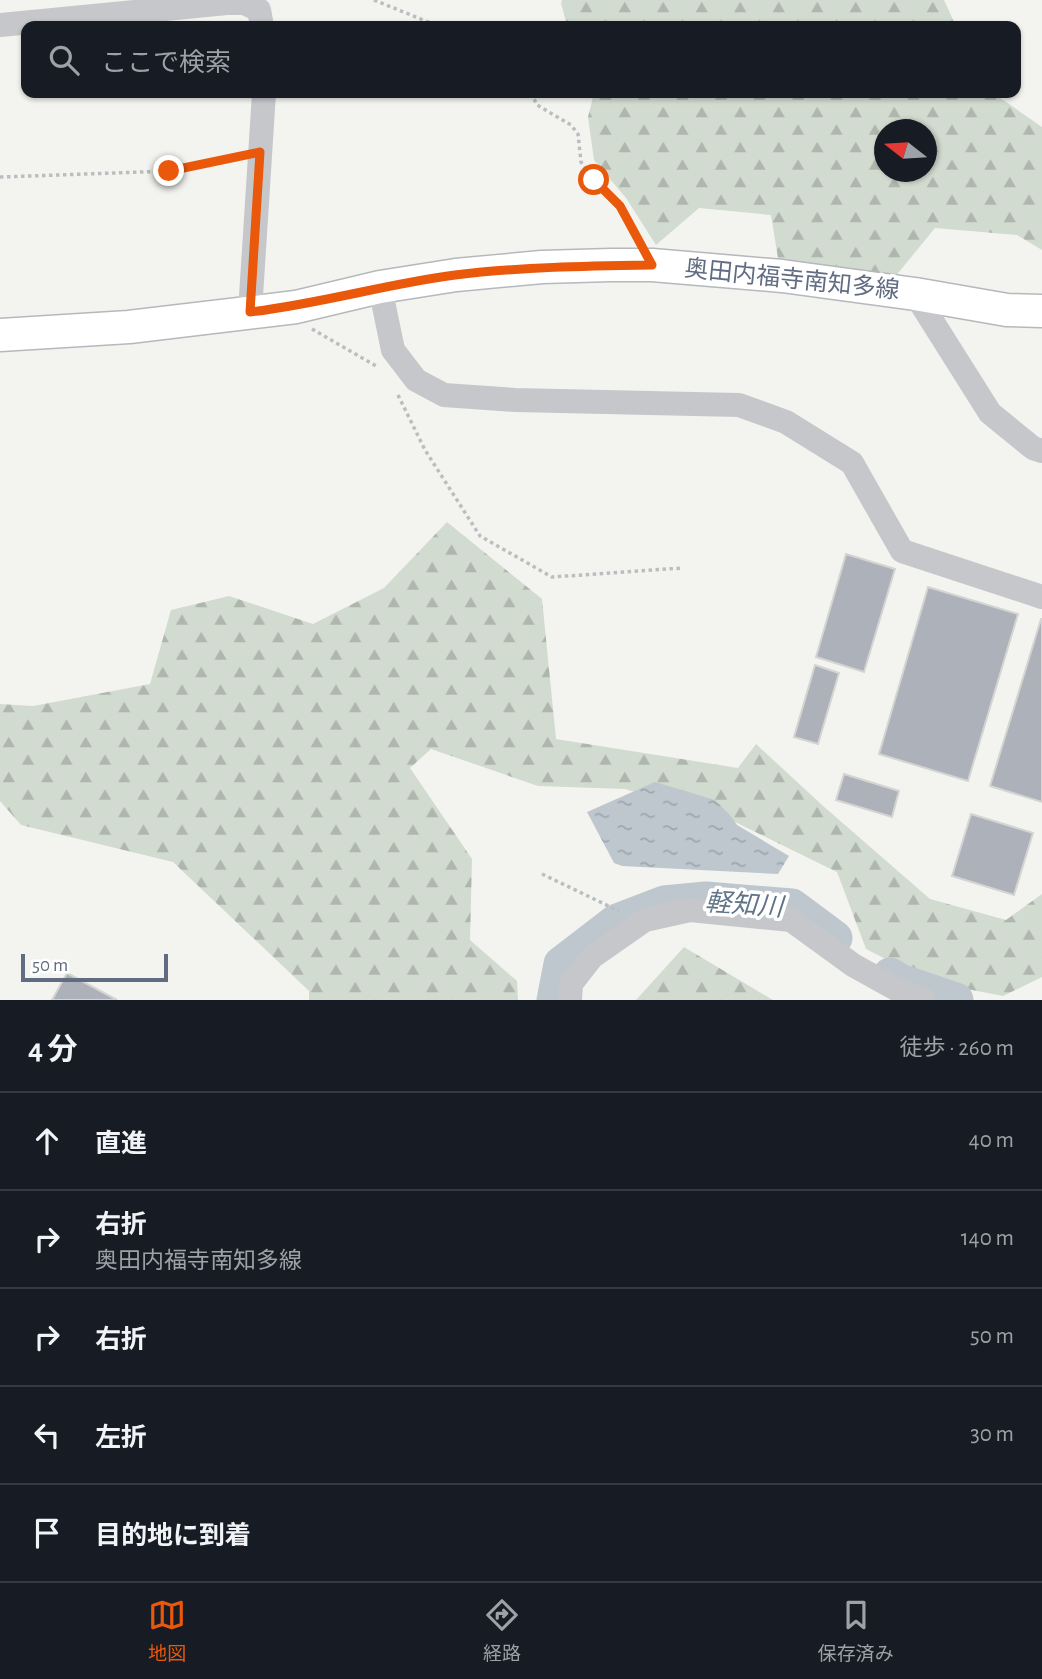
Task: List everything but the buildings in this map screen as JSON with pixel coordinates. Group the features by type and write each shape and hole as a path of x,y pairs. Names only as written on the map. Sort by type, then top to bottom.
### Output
{"main road":[{"name":"奥田内福寺南知多線","path":"0,335 129,327 296,307 380,287 456,275 542,267 652,265 782,276 1007,310 1042,312"}],"street":[{"path":"41,21 244,3 259,10 261,21"},
{"path":"0,25 21,23"},
{"path":"250,312 264,98"},
{"path":"380,287 393,350 416,380 444,396 739,405 786,422 852,463 902,551 1042,597"},
{"path":"915,294 990,413 1032,447 1042,451"},
{"path":"570,1000 571,984 592,957 645,920 690,910 791,920 852,965 896,989 924,1000"}],"path":[{"path":"374,0 426,21"},
{"path":"533,98 537,106 571,125 578,134 581,162 594,180 620,206 652,265"},
{"path":"0,177 169,171 260,152"},
{"path":"296,307 312,329 388,373"},
{"path":"393,384 425,450 480,536 552,577 682,568"},
{"path":"542,874 636,919 639,925"}],"green space":[{"path":"562,0 944,0 954,21 566,21"},
{"path":"593,98 1000,98 1042,127 1042,250 1017,235 935,228 894,278 778,258 771,215 699,208 656,245 626,198 594,160 588,117"},
{"path":"447,522 542,599 556,739 738,768 756,744 930,899 1006,920 1042,894 1042,977 1003,996 931,982 866,949 837,872 733,821 625,789 538,786 431,749 410,768 472,859 470,940 517,981 518,1000 309,1000 309,991 173,862 21,825 0,801 0,704 33,706 150,684 171,610 229,596 313,624 384,588"},
{"path":"684,947 773,1000 636,1000"}],"water":[{"path":"655,782 715,800 737,825 789,856 778,874 622,866 614,863 587,812"}],"waterway":[{"name":"軽知川","path":"554,1000 561,964 617,921 664,903 706,899 792,906 835,938"},
{"name":"軽知川","path":"890,975 956,1000"}],"route":[{"path":"169,171 260,152 250,312 296,307 380,287 456,275 542,267 652,265 620,206 594,180"}]}
